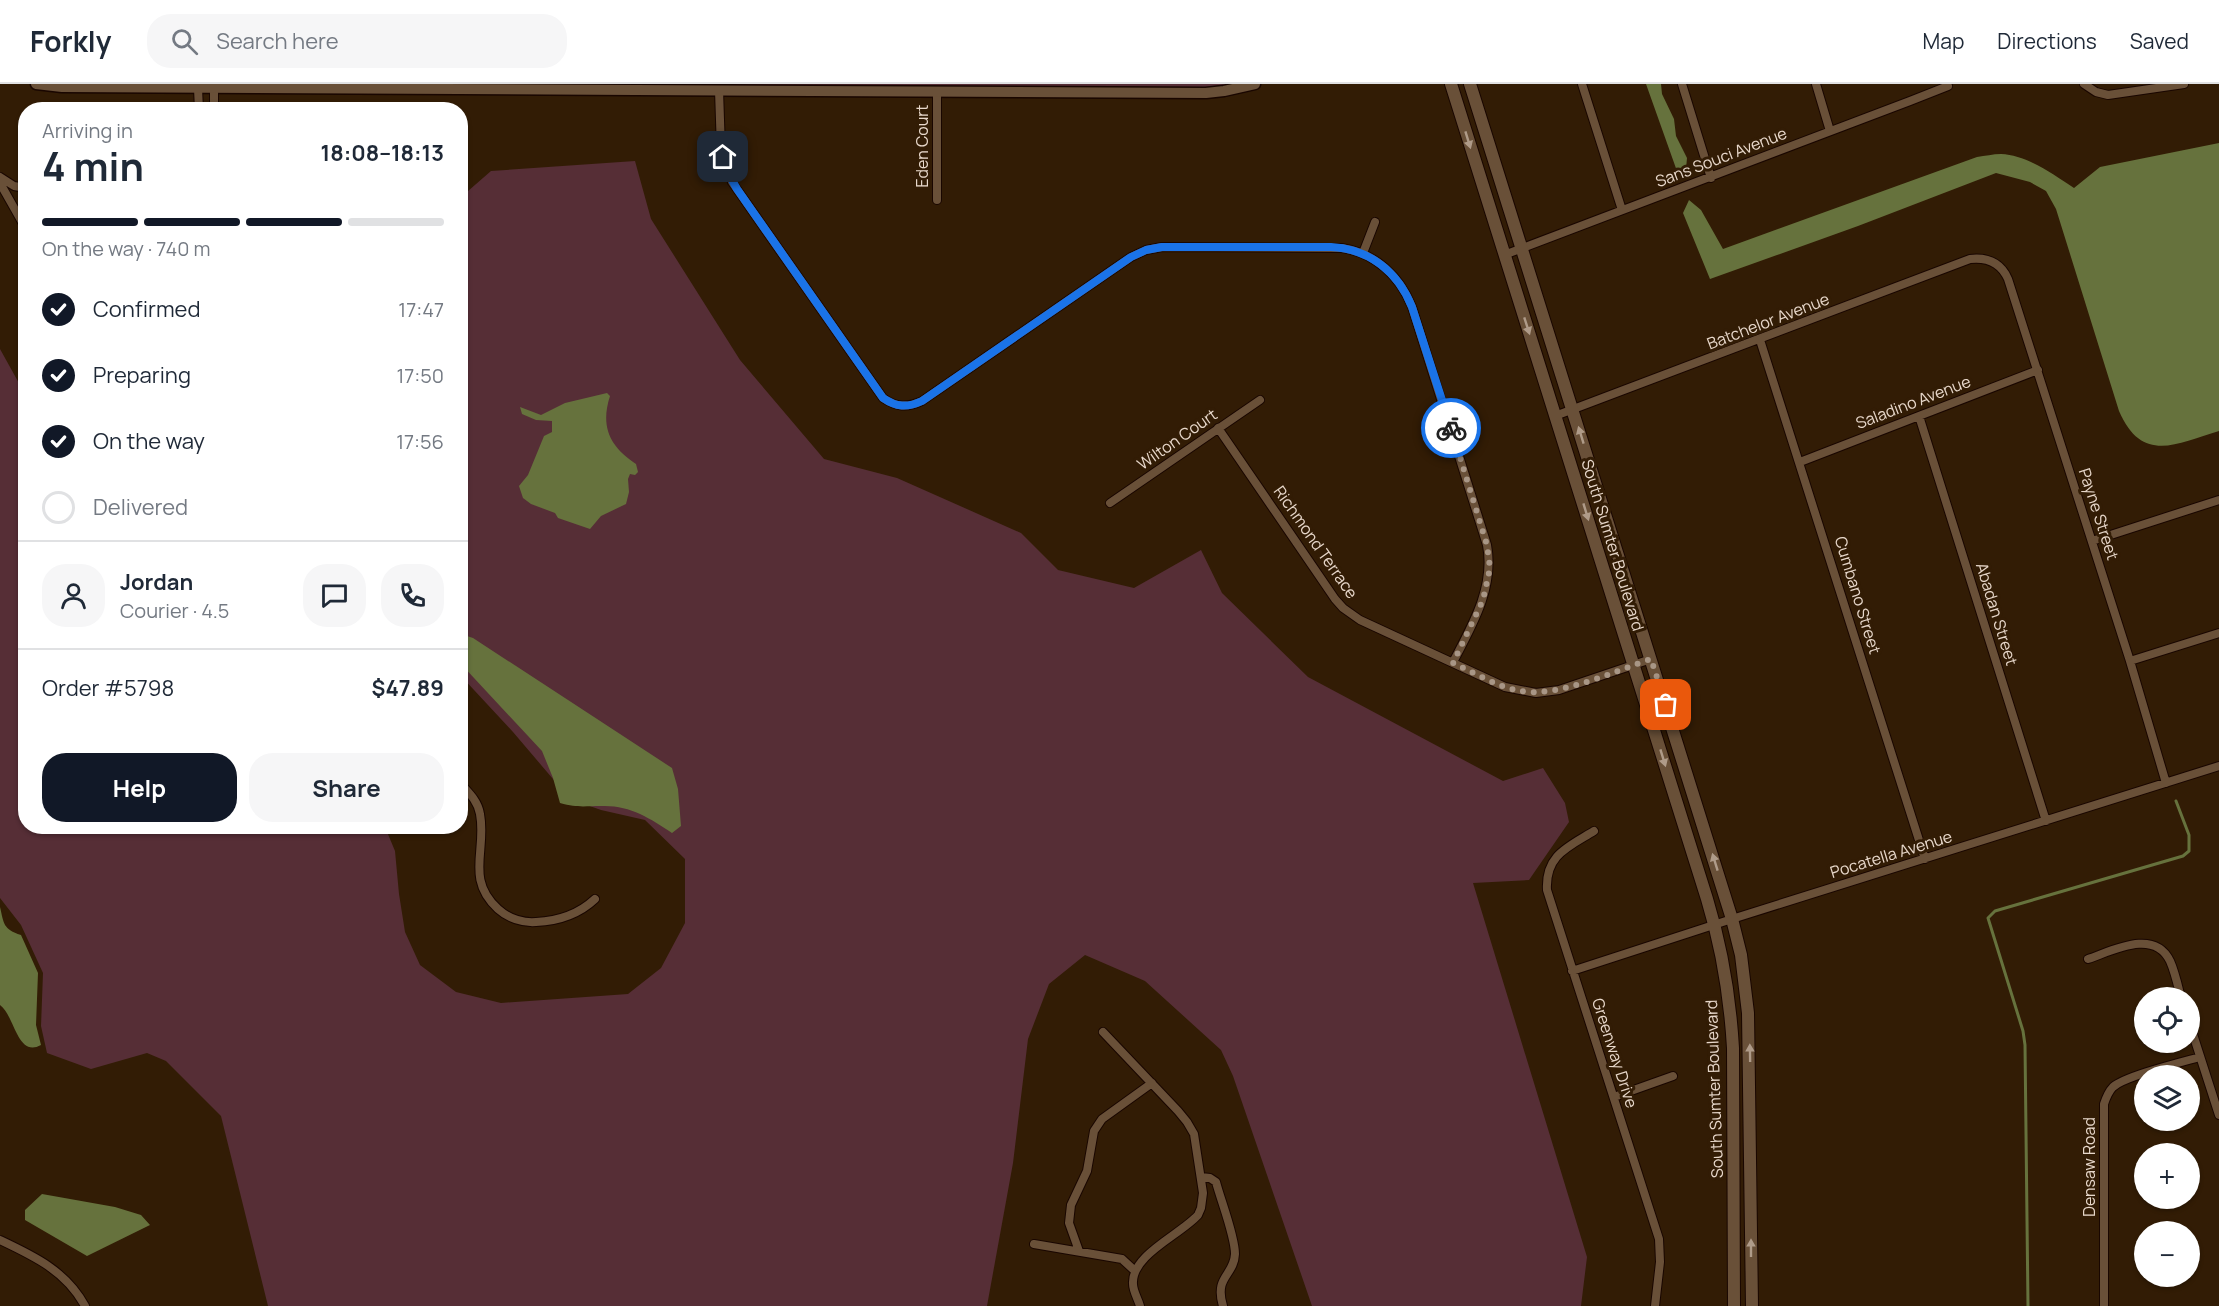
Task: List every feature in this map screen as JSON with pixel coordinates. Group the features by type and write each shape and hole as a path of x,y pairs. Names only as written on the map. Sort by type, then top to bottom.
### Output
{"main road":[{"name":"South Sumter Boulevard","path":"1451,84 1715,924 1727,984 1732,1027 1734,1306"},
{"name":"South Sumter Boulevard","path":"1470,84 1732,919 1743,968 1748,1013 1752,1306"}],"street":[{"path":"36,84 62,87 412,86 1206,93 1255,84"},
{"path":"1582,84 1622,210"},
{"path":"1682,84 1711,178"},
{"path":"1816,84 1830,131"},
{"path":"2084,84 2096,92 2108,95 2184,84"},
{"name":"Sans Souci Avenue","path":"1504,255 1711,178 1947,85"},
{"path":"198,88 199,102"},
{"path":"214,88 214,102"},
{"path":"719,90 721,150 732,182 883,398 897,405 913,405 922,401 1131,257 1146,250 1162,247 1331,247 1353,249 1380,264 1394,275 1409,298 1487,545 1490,568 1486,590 1453,663"},
{"name":"Eden Court","path":"937,92 937,200"},
{"path":"0,177 18,187"},
{"path":"0,183 18,215"},
{"path":"1363,253 1375,222"},
{"name":"Batchelor Avenue","path":"1556,416 1970,259 1992,261"},
{"name":"Payne Street","path":"1992,261 2005,272 2008,279 2130,662 2166,783"},
{"name":"Cumbano Street","path":"1760,340 1925,859"},
{"name":"Saladino Avenue","path":"1800,462 2038,370"},
{"name":"Wilton Court","path":"1110,503 1260,400"},
{"name":"Abadan Street","path":"1918,416 2046,821"},
{"name":"Richmond Terrace","path":"1218,428 1343,608 1360,620 1505,687 1536,693 1559,690 1651,659"},
{"path":"2091,541 2219,500"},
{"path":"2130,662 2219,633"},
{"name":"Pocatella Avenue","path":"1572,971 2219,766"},
{"path":"468,792 480,813 478,869 482,886 490,901 502,913 526,922 551,920 581,909 595,899"},
{"name":"Greenway Drive","path":"1594,831 1566,848 1555,858 1546,881 1548,895 1659,1239 1660,1262 1655,1306"},
{"path":"2088,959 2137,944 2155,946 2170,961 2178,987"},
{"path":"1103,1032 1187,1122 1196,1141 1201,1177 1203,1198 1198,1215 1143,1259 1135,1271 1133,1288 1140,1306"},
{"path":"2199,1053 2219,1115"},
{"name":"Densaw Road","path":"2104,1306 2104,1104 2106,1097 2115,1085 2122,1082 2200,1057"},
{"path":"1614,1097 1673,1076"},
{"path":"1079,1251 1070,1223 1071,1205 1087,1171 1094,1131 1102,1119 1152,1083"},
{"path":"1201,1177 1210,1178 1216,1182 1234,1245 1232,1266 1222,1281 1223,1306"},
{"path":"0,1240 38,1258 56,1271 73,1287 85,1306"},
{"path":"1034,1244 1122,1259 1135,1271"}],"shaded area":[{"path":"661,84 1233,84 1205,87 661,85"},
{"path":"1646,84 1661,84 1662,94 1674,119 1676,136 1687,158 1686,169 1678,174"},
{"path":"2219,143 2219,431 2188,441 2161,446 2149,444 2138,438 2128,428 2119,411 2056,209 2046,191 2030,182 1996,173 1710,279 1683,213 1689,200 1701,210 1723,249 1977,157 2011,155 2039,166 2074,188 2100,167"},
{"path":"635,161 651,219 740,360 824,459 897,478 1021,533 1058,570 1134,588 1201,550 1222,593 1308,677 1503,781 1543,768 1565,803 1569,822 1529,880 1473,883 1587,1257 1581,1306 1312,1306 1233,1076 1221,1050 1145,981 1085,955 1049,984 1028,1039 1013,1163 987,1306 268,1306 221,1116 166,1061 147,1053 91,1069 47,1053 41,1026 43,973 21,925 0,898 0,349 18,381 18,834 388,834 395,851 405,932 420,965 456,992 501,1003 628,994 661,968 685,923 685,859 645,820 601,810 570,799 468,684 468,191 491,171"},
{"path":"607,393 610,396 606,417 610,435 620,451 636,464 638,472 635,475 630,474 628,479 629,492 626,504 601,516 590,529 558,518 555,513 531,504 523,498 519,486 528,475 544,436 552,432 552,421 536,420 522,414 520,407 541,415 565,403"},
{"path":"468,636 672,768 678,789 681,826 672,833 630,810 612,806 576,806 560,803 542,751 468,672"},
{"path":"0,907 5,925 21,935 38,973 36,1025 41,1045 27,1046 21,1041 0,1005"},
{"path":"42,1194 115,1207 141,1215 150,1225 87,1256 25,1220 25,1210"}],"waterway":[{"path":"2028,1306 2025,1045 2023,1031 1988,918 1995,911 2183,856 2189,851 2189,835 2176,801"}],"way so far":[{"path":"1451,428 1487,545 1490,568 1483,600 1453,663 1505,687 1536,693 1559,690 1651,659 1666,705"}],"route":[{"path":"723,157 732,182 883,398 890,403 906,406 922,401 1131,257 1146,250 1162,247 1331,247 1353,249 1363,253 1399,281 1409,298 1451,428"}]}
